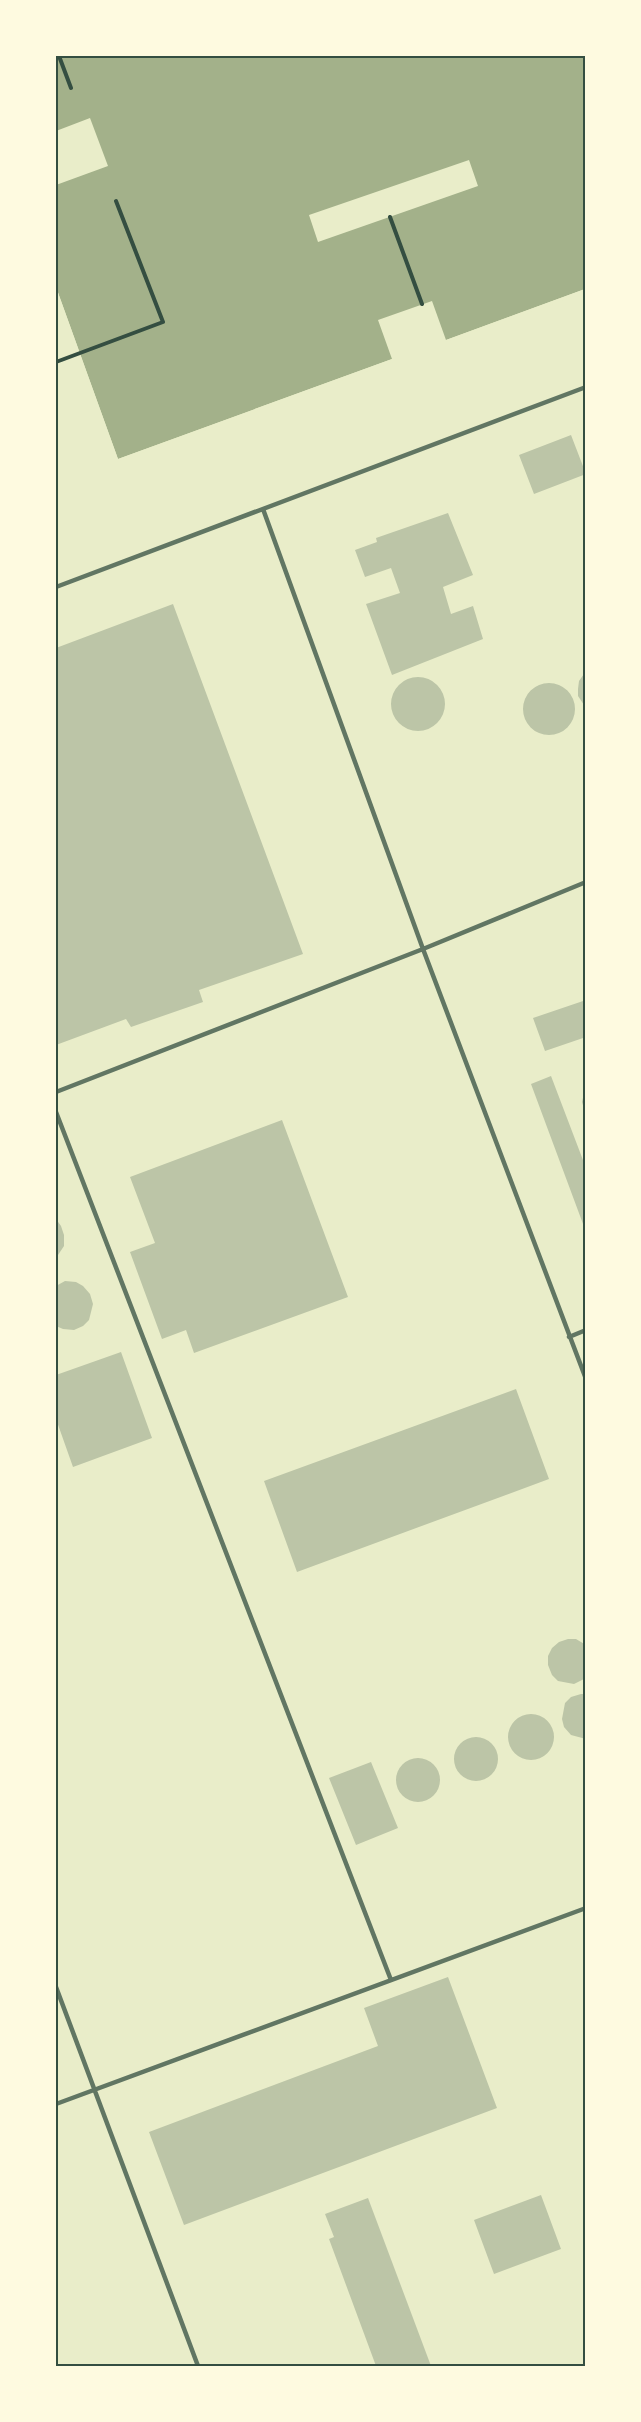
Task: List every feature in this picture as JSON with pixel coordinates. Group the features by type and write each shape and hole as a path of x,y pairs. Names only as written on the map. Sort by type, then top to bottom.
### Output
{"lane":[{"path":"56,587 585,387"},
{"path":"263,509 423,949 585,1379"},
{"path":"56,1092 423,949 585,882"},
{"path":"56,1112 391,1980"},
{"path":"569,1336 585,1330"},
{"path":"56,2104 585,1908"},
{"path":"56,1986 198,2367"}],"path":[{"path":"59,56 71,88"},
{"path":"56,362 163,322 117,201"},
{"path":"390,217 423,304"}],"shaded area":[{"path":"56,56 585,56 585,289 446,340 432,301 378,320 392,359 118,459 56,287"}],"pier":[{"path":"90,118 108,166 56,185 56,131"},
{"path":"469,160 478,186 318,242 309,215"},
{"path":"56,287 118,459 392,359 393,362 117,462 56,296"},
{"path":"585,289 586,292 447,342 446,340"}],"building":[{"path":"571,435 586,474 534,494 519,455"},
{"path":"448,513 473,575 443,587 451,614 473,606 483,639 392,675 366,604 400,593 391,568 365,577 355,550 377,542 376,538"},
{"path":"173,604 303,954 199,990 203,1002 131,1027 126,1019 56,1045 56,648"},
{"path":"586,671 586,708 578,696 578,689 579,681"},
{"path":"418,677 428,679 437,685 443,694 445,704 443,714 437,723 428,729 418,731 408,729 399,723 393,714 391,704 393,694 399,685 408,679"},
{"path":"544,683 554,683 568,690 575,709 568,728 554,735 544,735 534,731 527,724 523,714 523,704 527,694 534,687"},
{"path":"586,1000 586,1037 545,1051 533,1018"},
{"path":"551,1076 586,1168 586,1232 531,1084"},
{"path":"586,1085 586,1112 585,1112 582,1102"},
{"path":"282,1120 348,1297 194,1353 186,1330 162,1339 130,1252 155,1243 130,1177"},
{"path":"56,1219 64,1235 64,1246 56,1258"},
{"path":"65,1281 76,1282 83,1286 90,1294 93,1304 89,1320 74,1330 56,1326 56,1286"},
{"path":"121,1352 152,1438 73,1467 56,1419 56,1375"},
{"path":"516,1389 549,1479 297,1572 264,1481"},
{"path":"568,1639 576,1639 586,1645 586,1678 574,1684 558,1681 552,1675 548,1665 548,1656 552,1648"},
{"path":"586,1694 586,1739 571,1735 564,1727 562,1719 565,1703 571,1697"},
{"path":"531,1714 547,1721 554,1737 547,1753 531,1760 515,1753 508,1737 515,1721"},
{"path":"476,1737 492,1743 498,1759 492,1775 476,1781 460,1775 454,1759 460,1743"},
{"path":"418,1758 433,1765 440,1780 433,1795 418,1802 403,1795 396,1780 403,1765"},
{"path":"371,1762 398,1828 356,1845 329,1778"},
{"path":"448,1977 497,2108 184,2225 149,2132 378,2046 364,2008"},
{"path":"541,2195 561,2249 494,2274 474,2220"},
{"path":"368,2198 431,2366 376,2366 329,2239 334,2237 325,2214"}]}
